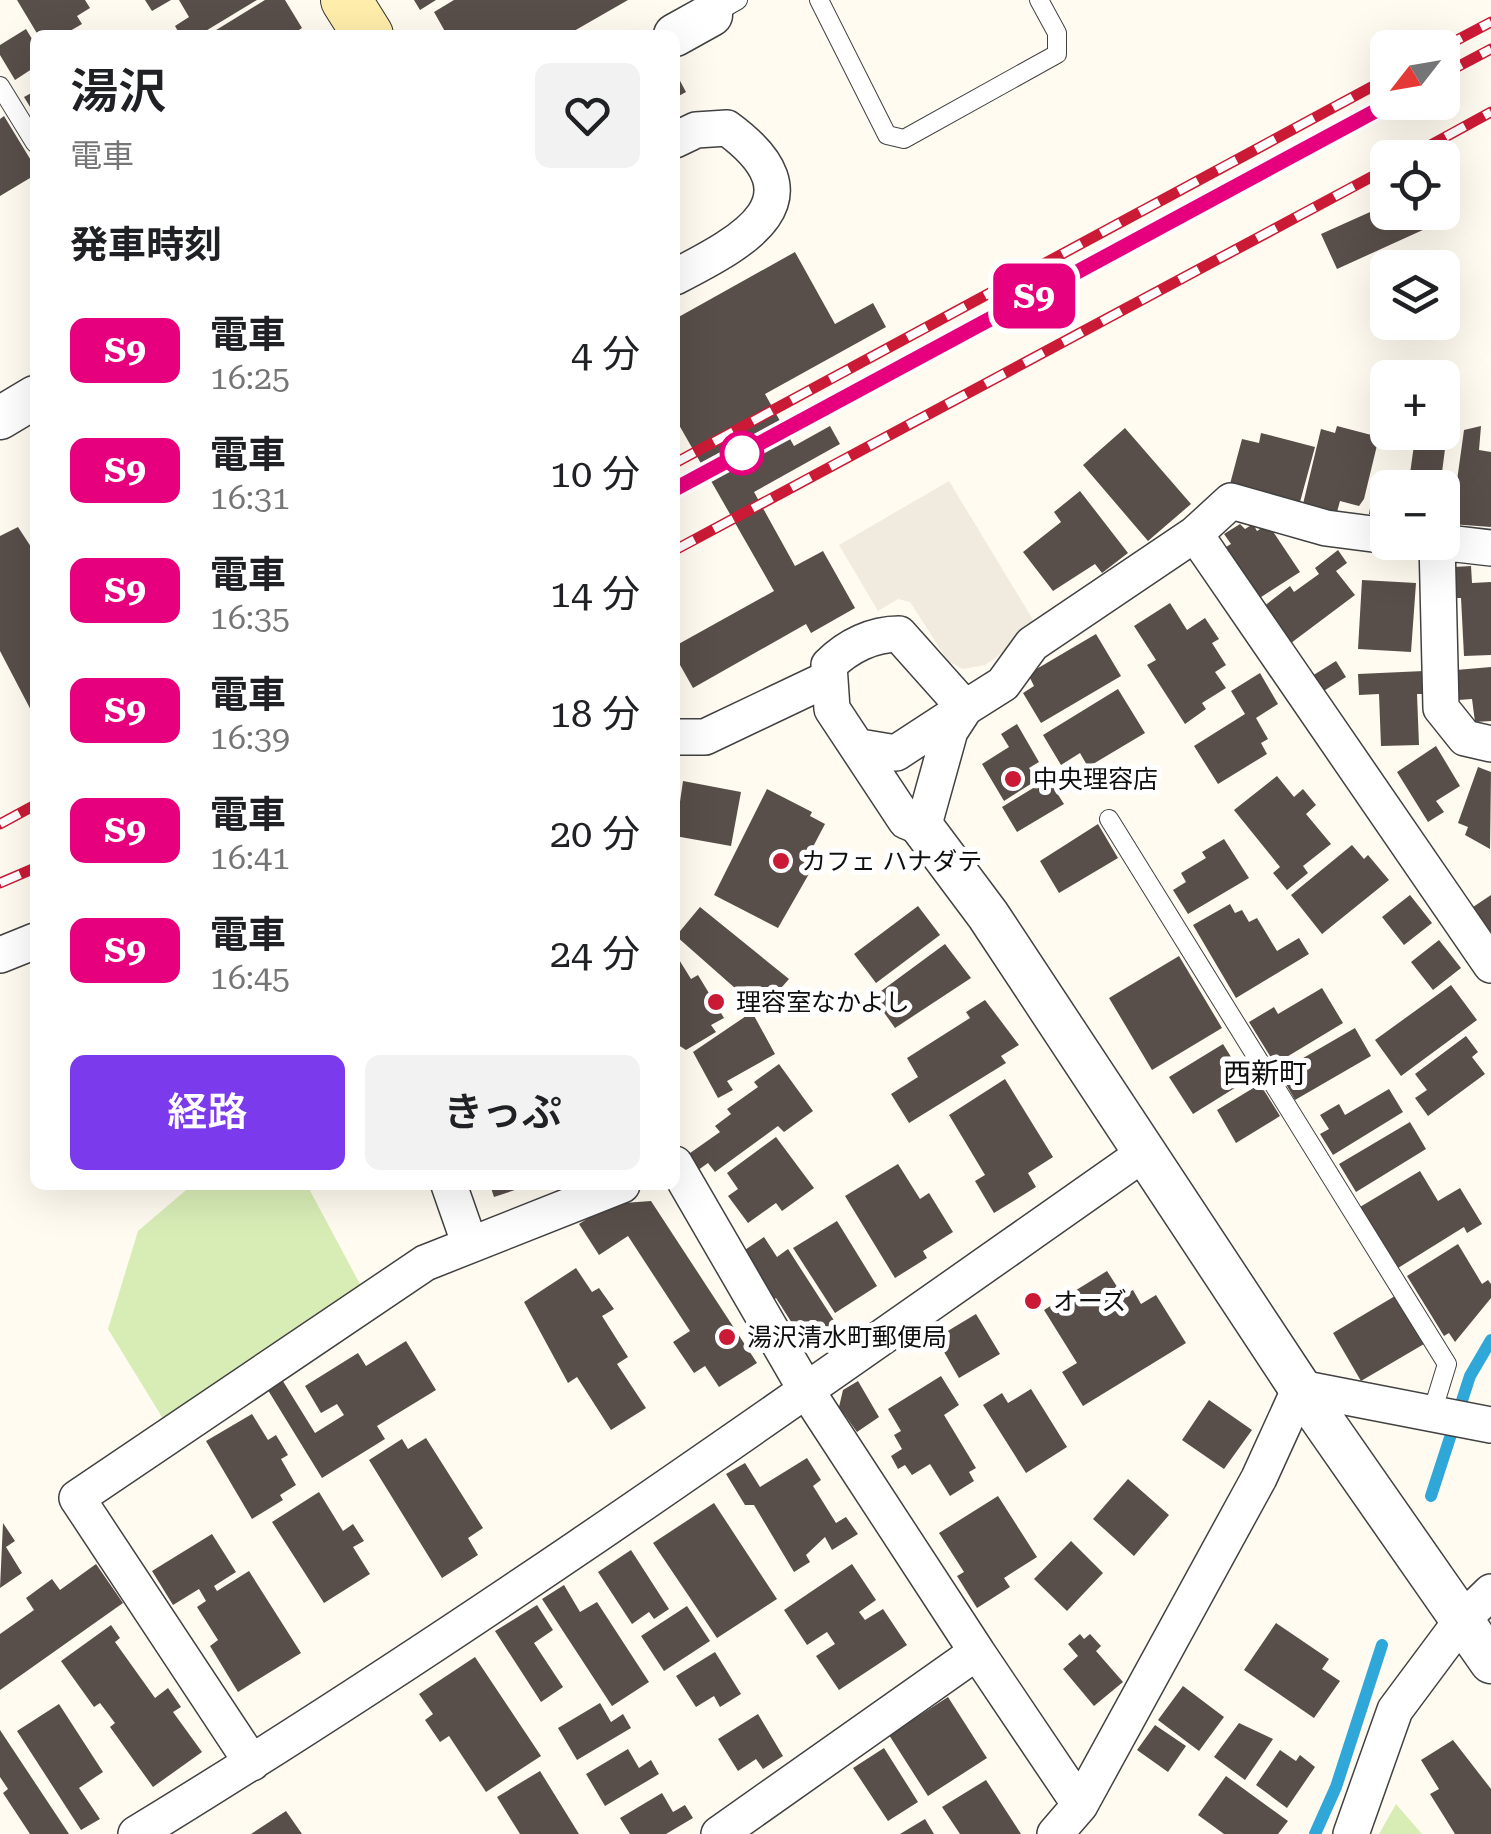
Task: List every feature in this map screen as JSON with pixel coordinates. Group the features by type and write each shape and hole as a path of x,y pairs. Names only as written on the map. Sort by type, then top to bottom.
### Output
{"main road":[{"path":"346,0 365,30"}],"street":[{"path":"680,138 696,130 728,128 754,148 770,176 772,198 754,232 680,273"},
{"path":"0,418 30,400"},
{"path":"860,747 896,753 1003,684 1032,644 1194,534 1231,501 1326,528 1370,534"},
{"path":"1194,534 1491,964"},
{"path":"1460,544 1491,548"},
{"path":"1438,560 1441,708 1465,738 1491,744"},
{"path":"966,708 899,634 879,634 829,664 832,709 906,822 923,828 988,914 1142,1154 1300,1388 1476,1606 1491,1662"},
{"path":"680,737 705,737 827,679"},
{"path":"923,828 950,731 966,708"},
{"path":"0,955 30,942"},
{"path":"136,1834 252,1764 806,1390 1142,1154"},
{"path":"680,1171 806,1390 1080,1805"},
{"path":"451,1190 470,1245"},
{"path":"252,1764 77,1498 425,1263 609,1190"},
{"path":"1300,1388 1489,1425"},
{"path":"1055,1834 1080,1805 1259,1478 1300,1388"},
{"path":"1351,1834 1395,1710 1476,1606"},
{"path":"719,1834 977,1652"}],"lane":[{"path":"819,0 887,135 904,138 1057,54 1056,33 1039,0"},
{"path":"0,86 30,135"},
{"path":"1110,819 1447,1364 1431,1416"}],"green space":[{"path":"186,1190 310,1190 369,1301 173,1435 108,1329 138,1231"},
{"path":"1396,1804 1422,1834 1379,1834"}],"shaded area":[{"path":"949,481 1038,628 985,665 963,669 948,661 910,602 898,599 878,611 839,545"}],"building":[{"path":"17,0 85,0 90,8 77,16 82,24 72,30 35,30"},
{"path":"145,0 171,0 152,11"},
{"path":"179,0 257,0 207,30 177,30 175,26 189,17"},
{"path":"265,0 285,0 302,28 299,30 216,30"},
{"path":"414,0 436,0 420,10"},
{"path":"454,0 628,0 576,30 444,30 434,12"},
{"path":"26,29 30,36 30,70 15,80 0,55 0,45"},
{"path":"4,116 30,159 30,178 0,196 0,119"},
{"path":"1370,212 1370,230 1423,230 1379,250 1370,250 1370,254 1337,269 1321,234"},
{"path":"795,252 835,324 873,303 886,327 765,394 794,446 830,426 840,444 754,492 795,566 823,551 855,608 811,633 806,624 693,688 680,665 680,643 774,591 680,427 680,316"},
{"path":"1337,426 1370,435 1370,450 1376,450 1364,499 1359,506 1340,501 1337,512 1303,504 1321,429 1335,433"},
{"path":"1481,426 1479,450 1491,452 1491,527 1460,525 1458,470 1464,430"},
{"path":"1125,428 1191,504 1148,541 1083,465"},
{"path":"1261,433 1315,447 1300,502 1230,484 1242,439 1259,443"},
{"path":"1413,450 1445,450 1442,470 1411,470"},
{"path":"1080,491 1128,553 1102,573 1095,564 1053,591 1023,552 1061,522 1054,512"},
{"path":"1240,524 1245,529 1253,524 1257,531 1268,524 1300,572 1258,599 1224,548 1231,544 1224,534"},
{"path":"18,527 30,545 30,708 0,651 0,536"},
{"path":"1338,550 1347,563 1336,571 1355,595 1291,643 1263,607 1290,586 1294,592 1319,574 1315,568"},
{"path":"1471,566 1472,583 1491,582 1491,655 1464,656 1461,598 1455,598 1454,567"},
{"path":"1362,580 1416,583 1411,652 1358,649"},
{"path":"1170,603 1187,630 1205,618 1219,639 1212,643 1226,665 1215,672 1226,688 1202,703 1206,709 1185,724 1147,665 1156,660 1134,626"},
{"path":"1096,634 1121,676 1041,723 1023,693 1034,686 1028,674"},
{"path":"1336,661 1346,677 1322,692 1312,676"},
{"path":"1491,667 1491,721 1475,722 1472,699 1458,700 1456,670"},
{"path":"1424,671 1425,694 1417,694 1419,745 1381,746 1379,694 1359,695 1358,674"},
{"path":"1260,673 1278,704 1256,718 1268,739 1261,743 1267,754 1218,784 1194,746 1245,714 1231,691"},
{"path":"1118,689 1145,733 1088,767 1080,753 1061,765 1043,735"},
{"path":"1017,724 1039,762 1029,768 1037,780 1004,801 982,764 1009,747 1001,734"},
{"path":"1436,746 1460,786 1436,801 1444,812 1428,822 1397,772"},
{"path":"1478,767 1491,772 1490,849 1465,835 1468,827 1458,823"},
{"path":"1277,776 1294,797 1303,789 1316,805 1306,814 1331,844 1303,866 1308,873 1287,890 1273,873 1280,867 1234,810"},
{"path":"1048,779 1064,804 1017,832 1002,807"},
{"path":"683,781 741,792 731,846 680,837"},
{"path":"767,789 812,812 810,816 825,824 806,860 814,865 778,928 714,895"},
{"path":"1098,824 1118,858 1059,893 1040,861"},
{"path":"1224,839 1249,878 1188,914 1173,890 1186,882 1181,873 1206,858 1202,852"},
{"path":"1352,845 1364,859 1368,855 1389,880 1322,934 1291,895"},
{"path":"1410,895 1432,923 1404,945 1382,917"},
{"path":"1491,895 1491,933 1473,907"},
{"path":"1230,904 1235,913 1242,910 1249,922 1257,918 1277,951 1299,938 1309,954 1236,998 1193,925"},
{"path":"918,906 940,935 876,983 854,954"},
{"path":"700,907 789,979 761,1011 680,940 680,931"},
{"path":"1439,940 1461,968 1433,990 1411,962"},
{"path":"945,944 971,978 895,1028 873,997"},
{"path":"1179,956 1222,1028 1152,1070 1109,998"},
{"path":"680,961 691,979 698,975 724,1018 711,1025 716,1032 686,1050 680,1046"},
{"path":"1451,985 1477,1020 1401,1076 1375,1040"},
{"path":"1322,988 1343,1023 1275,1064 1249,1022 1274,1007 1278,1014"},
{"path":"985,1000 1019,1045 1001,1056 1006,1063 909,1123 891,1094 918,1077 907,1058 970,1018 966,1012"},
{"path":"752,1012 775,1054 727,1081 733,1090 718,1098 693,1052"},
{"path":"1355,1028 1371,1056 1295,1100 1279,1072"},
{"path":"1466,1036 1478,1052 1472,1057 1485,1074 1428,1116 1415,1098 1427,1090 1415,1074"},
{"path":"1223,1044 1246,1081 1193,1114 1169,1077"},
{"path":"779,1064 813,1111 784,1132 778,1126 715,1172 708,1163 694,1173 683,1158 720,1132 715,1126 731,1114 727,1109 758,1087 754,1082"},
{"path":"1005,1079 1053,1157 1028,1173 1036,1187 994,1213 975,1181 985,1175 949,1115"},
{"path":"1260,1084 1280,1116 1236,1143 1217,1110"},
{"path":"1389,1089 1403,1112 1333,1155 1320,1134 1329,1129 1320,1115 1339,1104 1345,1115"},
{"path":"1410,1122 1426,1149 1356,1192 1339,1164"},
{"path":"776,1137 814,1188 782,1211 776,1203 748,1223 728,1196 738,1189 727,1173"},
{"path":"898,1164 920,1199 929,1193 953,1232 923,1251 927,1258 895,1278 845,1196"},
{"path":"1420,1171 1438,1201 1460,1188 1482,1224 1467,1233 1464,1227 1398,1268 1360,1207"},
{"path":"492,1190 515,1190 494,1197"},
{"path":"651,1201 757,1363 719,1387 705,1366 694,1373 673,1342 690,1331 628,1236 599,1255 579,1224 610,1204"},
{"path":"837,1221 877,1286 835,1313 793,1248"},
{"path":"764,1237 777,1257 788,1249 837,1325 806,1345 776,1298 771,1302 739,1254"},
{"path":"1458,1244 1482,1284 1488,1280 1491,1284 1491,1298 1455,1342 1449,1333 1444,1336 1407,1276"},
{"path":"576,1268 592,1292 599,1288 614,1309 602,1316 628,1357 617,1364 646,1408 611,1430 577,1377 568,1383 524,1302"},
{"path":"1107,1271 1123,1296 1133,1290 1141,1304 1156,1295 1186,1343 1083,1406 1062,1372 1077,1363 1044,1310"},
{"path":"1395,1296 1424,1344 1361,1381 1333,1333"},
{"path":"976,1314 1000,1354 959,1378 936,1338"},
{"path":"406,1341 436,1390 377,1426 385,1439 322,1478 266,1387 281,1378 315,1433 344,1415 337,1404 321,1413 305,1386 358,1353 366,1366"},
{"path":"941,1376 959,1405 944,1415 976,1468 969,1472 974,1481 950,1496 930,1464 912,1475 905,1465 898,1469 891,1456 902,1449 894,1435 901,1431 888,1409"},
{"path":"858,1381 879,1417 857,1432 839,1407 843,1390"},
{"path":"1031,1389 1067,1447 1026,1473 983,1405 1002,1393 1008,1403"},
{"path":"1209,1400 1252,1430 1224,1469 1182,1440"},
{"path":"252,1414 268,1440 276,1435 288,1455 281,1459 296,1485 280,1495 283,1500 252,1519 206,1441"},
{"path":"426,1438 483,1528 468,1538 478,1555 442,1578 369,1460 402,1439 408,1449"},
{"path":"807,1458 821,1480 813,1486 836,1523 846,1517 858,1534 832,1550 825,1537 806,1555 810,1562 794,1572 754,1505 745,1505 726,1474 745,1463 760,1487"},
{"path":"1128,1479 1169,1515 1134,1556 1093,1519"},
{"path":"319,1492 343,1531 353,1524 364,1541 353,1547 370,1574 324,1603 272,1522"},
{"path":"998,1496 1037,1557 1004,1578 1010,1587 977,1608 957,1576 964,1572 939,1533"},
{"path":"714,1503 777,1599 717,1638 653,1543"},
{"path":"3,1523 15,1541 6,1547 22,1573 0,1588"},
{"path":"212,1534 236,1572 214,1586 217,1591 249,1571 301,1653 238,1692 210,1646 218,1640 197,1607 206,1601 199,1589 173,1605 152,1571"},
{"path":"1071,1541 1103,1573 1067,1611 1034,1579"},
{"path":"631,1550 669,1609 654,1619 649,1612 632,1624 598,1572"},
{"path":"96,1564 123,1603 0,1690 0,1634 34,1610 26,1598 52,1579 60,1590"},
{"path":"852,1564 876,1600 859,1612 865,1620 883,1609 907,1645 839,1690 816,1656 835,1644 827,1632 807,1645 784,1610"},
{"path":"564,1585 580,1612 597,1602 649,1682 612,1706 542,1599"},
{"path":"537,1605 553,1630 534,1643 563,1687 541,1702 495,1631"},
{"path":"687,1606 710,1641 664,1671 641,1636"},
{"path":"1276,1623 1329,1659 1322,1669 1340,1681 1314,1718 1244,1670"},
{"path":"111,1625 120,1638 115,1642 155,1698 168,1688 181,1707 173,1712 202,1752 153,1787 110,1727 115,1723 100,1703 94,1707 61,1661"},
{"path":"1080,1634 1084,1639 1090,1634 1101,1646 1096,1651 1123,1682 1094,1706 1063,1669 1078,1656 1068,1644"},
{"path":"715,1652 741,1694 720,1707 714,1696 696,1707 676,1676"},
{"path":"475,1657 541,1756 486,1792 449,1736 440,1742 425,1720 433,1714 419,1694"},
{"path":"1183,1686 1224,1717 1199,1751 1158,1720"},
{"path":"948,1697 987,1758 928,1796 889,1735"},
{"path":"600,1703 611,1722 623,1714 631,1728 577,1760 558,1728"},
{"path":"59,1704 103,1772 79,1788 100,1819 81,1830 17,1731"},
{"path":"758,1714 783,1756 763,1769 756,1759 738,1771 718,1739"},
{"path":"1239,1723 1273,1739 1245,1780 1214,1757"},
{"path":"1155,1725 1186,1746 1168,1772 1137,1750"},
{"path":"0,1730 69,1834 30,1834 3,1793 8,1789 0,1777"},
{"path":"1453,1740 1491,1789 1491,1834 1455,1834 1430,1794 1439,1789 1421,1760"},
{"path":"884,1748 918,1802 888,1821 853,1768"},
{"path":"628,1749 639,1768 651,1760 659,1774 605,1806 586,1774"},
{"path":"1280,1750 1296,1761 1300,1755 1315,1767 1287,1808 1256,1785"},
{"path":"540,1771 579,1834 520,1834 497,1797"},
{"path":"1226,1776 1288,1821 1278,1834 1224,1834 1198,1815"},
{"path":"986,1780 1021,1834 960,1834 942,1807"},
{"path":"662,1793 673,1812 685,1805 693,1818 666,1834 630,1834 620,1818"},
{"path":"286,1811 302,1834 251,1834"},
{"path":"925,1819 934,1834 900,1834"}],"waterway":[{"path":"1431,1496 1470,1376 1491,1340"},
{"path":"1315,1834 1336,1787 1382,1645"}],"railway":[{"path":"1460,38 1491,22"},
{"path":"1460,65 1491,49"},
{"path":"680,460 1370,88"},
{"path":"1440,140 1491,112"},
{"path":"680,486 1370,114"},
{"path":"680,547 1370,178"},
{"path":"0,824 30,808"},
{"path":"0,883 30,870"}],"train":[{"name":"S9","path":"680,486 1370,114"}],"place":[{"name":"中央理容店","path":"1013,779"},
{"name":"カフェ ハナダテ","path":"781,861"},
{"name":"理容室なかよし","path":"716,1002"},
{"name":"オーズ","path":"1033,1301"},
{"name":"湯沢清水町郵便局","path":"727,1337"}],"district":[{"name":"西新町","path":"1265,1073"}]}
